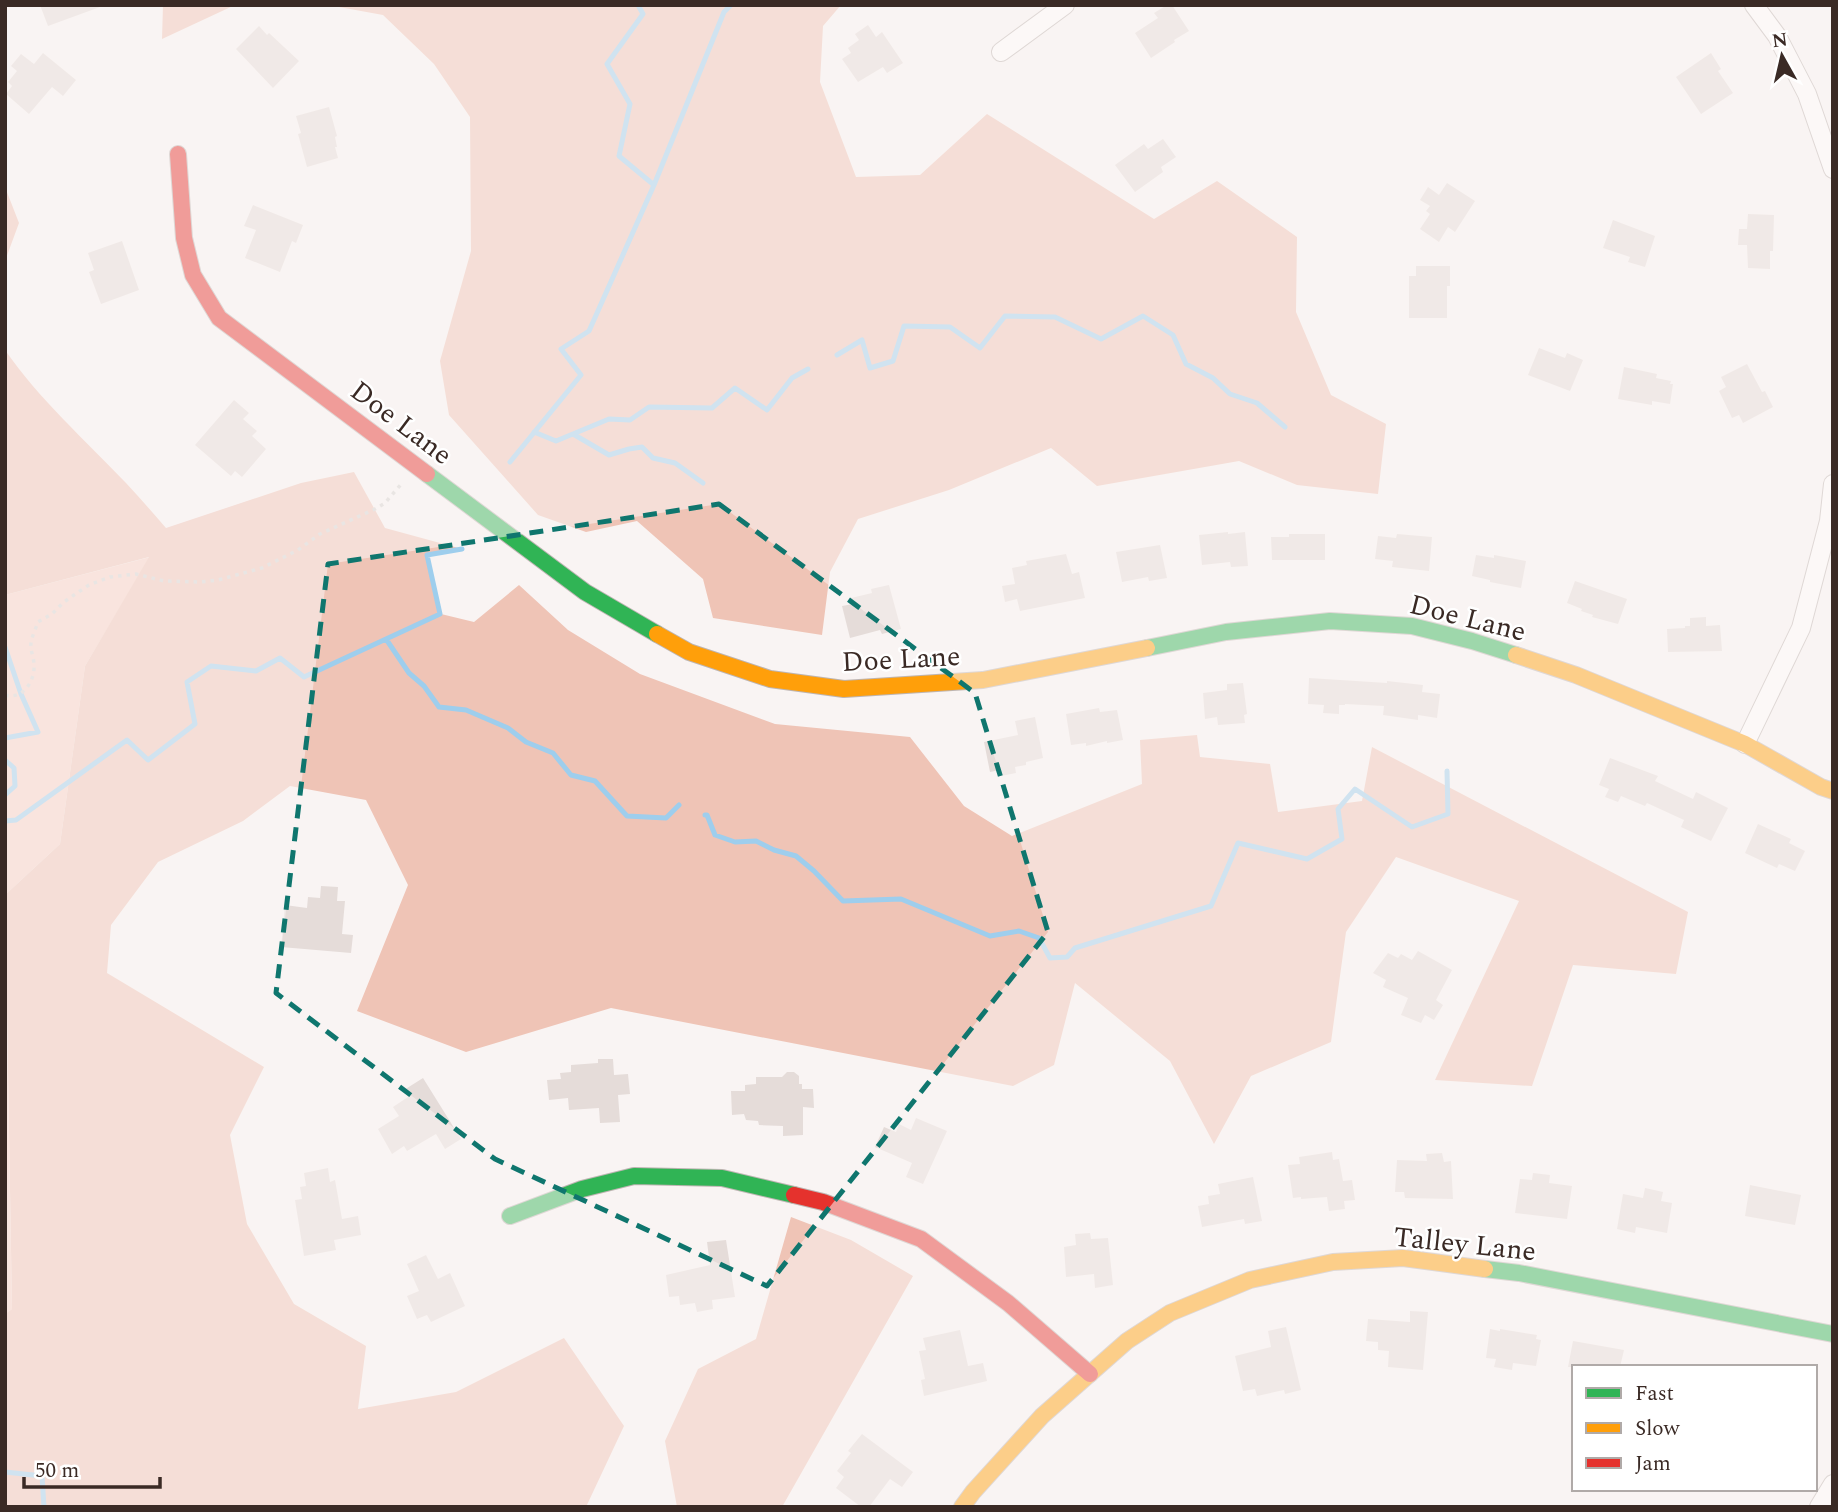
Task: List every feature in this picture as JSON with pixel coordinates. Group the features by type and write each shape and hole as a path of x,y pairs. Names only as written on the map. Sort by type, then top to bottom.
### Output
{"street":[{"path":"1001,52 1065,5"},
{"path":"1754,5 1777,36 1807,94 1833,169"},
{"name":"Doe Lane","path":"178,154 184,238 190,263 193,275 219,318 585,592 689,652 770,679 844,689 983,680 1226,632 1330,621 1412,626 1472,641 1576,675 1745,744 1821,787 1833,791"},
{"path":"1745,744 1801,628 1829,521 1833,484"},
{"path":"510,1216 582,1189 635,1176 722,1178 823,1202 921,1239 1008,1303 1090,1374"},
{"name":"Talley Lane","path":"962,1507 1042,1416 1127,1341 1170,1313 1250,1280 1333,1262 1403,1258 1519,1273 1833,1334"},
{"path":"1819,1507 1833,1484"}],"path":[{"path":"5,695 10,697 21,694 30,683 35,667 31,644 38,622 89,585 110,577 130,574 164,581 209,581 247,574 298,550 320,534 363,516 385,503 416,466"}],"highlighted area":[{"path":"719,504 975,693 1048,932 767,1286 495,1159 276,993 328,564"}],"shaded area":[{"path":"163,5 235,5 162,39"},
{"path":"328,5 841,5 823,26 820,82 856,177 920,175 987,114 1154,219 1217,181 1297,237 1296,312 1331,395 1386,424 1378,494 1297,485 1239,461 1097,486 1051,448 949,490 858,519 830,572 822,635 713,618 703,579 637,521 586,532 538,515 449,415 440,361 471,251 470,117 434,64 383,15"},
{"path":"5,187 19,223 5,261"},
{"path":"5,350 47,402 166,528 301,483 354,472 385,528 462,549 427,556 441,614 474,622 519,585 568,630 640,674 775,724 910,737 964,806 1012,836 1142,784 1140,740 1197,735 1200,757 1270,764 1278,812 1362,801 1372,747 1688,912 1676,974 1573,965 1532,1086 1435,1080 1519,901 1396,857 1346,932 1331,1042 1251,1076 1214,1144 1170,1061 1075,983 1054,1065 1013,1086 611,1008 466,1052 357,1011 408,885 366,800 290,786 243,821 158,862 111,925 107,973 264,1067 230,1135 247,1224 294,1304 366,1346 358,1409 456,1392 564,1338 624,1426 586,1507 5,1507 5,1314 12,1309 5,895 60,844 85,666 149,557 5,595"},
{"path":"150,557 85,666 60,844 5,895 5,595"},
{"path":"5,918 12,1309 5,1314"},
{"path":"791,1217 851,1240 913,1276 782,1507 677,1507 665,1441 698,1369 756,1339"}],"building":[{"path":"40,5 99,5 100,7 48,26"},
{"path":"1172,5 1189,31 1151,58 1135,33 1158,18 1154,13"},
{"path":"868,25 876,37 882,32 903,63 887,73 883,67 858,82 842,59 851,53 848,48 859,40 855,34"},
{"path":"259,26 299,61 273,88 236,49"},
{"path":"43,53 76,80 63,96 52,87 29,114 6,94 12,86 8,82 17,71 11,66 21,54 34,64"},
{"path":"1711,53 1721,69 1718,71 1733,93 1701,114 1676,77"},
{"path":"329,107 337,136 335,147 338,158 307,167 296,116"},
{"path":"1163,139 1176,157 1161,167 1163,172 1135,192 1115,165 1144,144 1148,149"},
{"path":"1447,183 1475,201 1455,232 1448,227 1439,242 1420,229 1430,214 1426,211 1430,206 1420,200 1428,187 1439,195"},
{"path":"253,205 303,225 296,243 292,241 280,272 245,258 256,230 244,226"},
{"path":"1748,214 1774,215 1770,269 1748,268 1747,245 1738,245 1739,229 1747,229"},
{"path":"1613,220 1655,236 1645,267 1628,262 1630,257 1603,248"},
{"path":"122,241 139,290 101,304 89,272 94,270 88,253"},
{"path":"1416,266 1450,266 1447,318 1409,318 1409,276 1416,276"},
{"path":"1539,348 1565,358 1567,353 1583,360 1570,391 1528,375"},
{"path":"1747,364 1773,407 1743,423 1739,415 1732,418 1719,391 1726,387 1721,377"},
{"path":"1624,367 1657,374 1656,378 1671,381 1670,384 1673,384 1670,404 1652,401 1652,405 1618,399"},
{"path":"234,400 249,413 243,419 257,431 252,436 266,449 242,477 235,471 231,476 195,445"},
{"path":"1245,532 1248,566 1231,567 1230,562 1202,565 1199,535"},
{"path":"1289,534 1325,534 1325,560 1272,560 1271,537 1289,537"},
{"path":"1397,534 1432,537 1429,571 1392,567 1393,561 1375,559 1378,536 1396,538"},
{"path":"1160,545 1167,578 1149,581 1148,577 1122,582 1116,552"},
{"path":"1066,554 1072,574 1079,572 1085,598 1020,611 1017,599 1005,602 1002,586 1015,584 1012,568 1027,565 1026,561"},
{"path":"1476,555 1494,558 1494,555 1526,561 1521,588 1472,576"},
{"path":"1575,581 1627,599 1618,624 1592,617 1593,615 1567,603"},
{"path":"889,585 901,629 882,634 880,630 850,638 842,606 853,604 851,598 872,593 871,589"},
{"path":"1706,617 1706,626 1720,625 1722,651 1668,652 1667,629 1685,628 1690,626 1690,618"},
{"path":"1309,678 1423,685 1422,692 1440,694 1437,718 1418,715 1418,720 1383,715 1384,706 1345,704 1339,705 1339,714 1323,713 1324,705 1308,704"},
{"path":"1243,683 1247,714 1244,715 1245,723 1218,725 1217,717 1205,719 1203,693 1227,690 1227,684"},
{"path":"1099,708 1100,712 1117,710 1123,740 1086,746 1086,743 1071,745 1066,714"},
{"path":"1035,717 1043,758 1015,767 1016,773 1001,776 1000,770 990,772 984,742 1018,735 1015,721"},
{"path":"1610,758 1658,776 1655,781 1693,799 1696,792 1728,808 1711,841 1681,827 1684,820 1647,803 1645,806 1621,796 1618,802 1605,797 1609,789 1599,785"},
{"path":"1758,824 1791,839 1789,843 1805,851 1795,871 1779,864 1777,868 1745,853"},
{"path":"321,886 338,887 337,901 345,901 342,934 353,935 351,953 281,947 285,905 307,908 308,897 320,898"},
{"path":"1418,951 1452,970 1436,1000 1443,1005 1434,1020 1425,1015 1421,1023 1401,1015 1408,998 1383,987 1386,980 1373,973 1388,953 1398,958 1401,954 1412,960"},
{"path":"598,1059 613,1059 614,1075 628,1074 630,1094 618,1095 620,1122 600,1123 599,1108 569,1110 568,1098 549,1100 547,1080 561,1079 560,1073 571,1072 571,1065 598,1063"},
{"path":"787,1072 794,1072 799,1076 802,1089 813,1089 814,1108 803,1107 803,1135 783,1136 783,1126 759,1125 758,1121 746,1120 744,1114 732,1115 731,1091 745,1091 745,1085 756,1084 756,1077 782,1077"},
{"path":"423,1078 461,1139 445,1149 436,1134 407,1151 404,1146 392,1154 378,1129 399,1116 393,1107 408,1097 404,1090"},
{"path":"916,1118 947,1131 923,1184 906,1177 912,1163 875,1147 884,1127 896,1132 899,1124 911,1130"},
{"path":"1332,1152 1333,1160 1339,1159 1343,1181 1352,1180 1355,1200 1344,1201 1345,1209 1329,1211 1327,1197 1293,1198 1288,1165 1300,1164 1299,1157"},
{"path":"1442,1153 1444,1162 1451,1161 1453,1199 1405,1198 1404,1192 1395,1192 1397,1160 1427,1161 1426,1154"},
{"path":"328,1168 330,1182 335,1180 342,1219 358,1216 361,1235 334,1240 336,1250 304,1256 295,1200 302,1199 300,1187 306,1186 304,1173"},
{"path":"1533,1173 1550,1175 1549,1183 1572,1186 1567,1219 1515,1213 1520,1179 1532,1180"},
{"path":"1253,1177 1262,1221 1245,1224 1244,1219 1202,1227 1198,1206 1209,1204 1208,1196 1220,1194 1218,1184"},
{"path":"1750,1185 1801,1195 1795,1225 1745,1216"},
{"path":"1645,1188 1663,1192 1661,1201 1672,1203 1667,1233 1636,1227 1635,1233 1617,1229 1623,1194 1643,1198"},
{"path":"1090,1233 1091,1239 1108,1238 1113,1285 1095,1288 1094,1274 1066,1277 1064,1247 1076,1245 1075,1234"},
{"path":"726,1240 735,1297 712,1300 713,1309 697,1312 695,1303 680,1305 679,1296 669,1297 666,1275 710,1265 707,1242"},
{"path":"426,1255 438,1279 450,1273 465,1306 431,1322 427,1315 417,1319 407,1296 419,1291 407,1264"},
{"path":"1410,1311 1428,1312 1423,1370 1388,1367 1389,1351 1378,1350 1378,1342 1366,1341 1368,1319 1410,1322"},
{"path":"1286,1327 1301,1390 1285,1394 1284,1390 1257,1396 1255,1389 1243,1391 1235,1356 1271,1347 1268,1331"},
{"path":"1490,1329 1537,1335 1536,1339 1541,1340 1536,1366 1513,1363 1512,1370 1494,1367 1496,1359 1486,1358"},
{"path":"960,1330 968,1366 983,1363 987,1381 924,1396 921,1380 925,1379 919,1351 926,1350 923,1338"},
{"path":"1573,1341 1624,1350 1620,1365 1568,1367"},
{"path":"862,1434 913,1472 902,1487 890,1479 869,1507 861,1507 836,1488 844,1477 837,1471"}],"waterway":[{"path":"638,5 643,14 607,64 630,104 619,156 654,185"},
{"path":"510,462 581,375 561,349 589,331 654,185 724,12 731,5"},
{"path":"837,355 862,340 870,368 893,361 904,326 950,327 980,348 1005,316 1055,317 1101,339 1143,316 1173,335 1186,364 1213,378 1230,394 1257,403 1285,427"},
{"path":"534,432 556,441 609,419 630,420 649,407 712,408 735,388 767,410 792,378 808,369"},
{"path":"573,434 609,455 642,447 653,458 675,463 703,483"},
{"path":"5,821 16,820 127,740 148,760 195,724 187,682 211,666 256,671 280,658 304,677 440,614 427,555 462,549"},
{"path":"386,639 409,673 424,686 439,707 466,710 508,728 526,742 553,753 571,775 595,781 627,816 666,818 679,805"},
{"path":"5,647 38,732 5,738"},
{"path":"5,760 14,768 15,786 5,795"},
{"path":"705,815 715,835 735,842 756,841 774,850 796,856 843,901 901,899 990,936 1019,931 1039,938 1050,958 1067,957 1075,948 1211,906 1238,843 1307,859 1342,839 1338,809 1355,789 1412,827 1448,814 1447,771"},
{"path":"5,1472 42,1476 44,1507"}],"traffic: fast":[{"path":"427,474 585,592 657,634"},
{"path":"1147,648 1226,632 1330,621 1412,626 1516,655"},
{"path":"510,1216 582,1189 634,1176 722,1178 794,1195"},
{"path":"1485,1269 1519,1273 1833,1334"}],"traffic: slow":[{"path":"657,634 689,652 770,679 844,689 983,680 1147,648"},
{"path":"1516,655 1576,675 1745,744 1821,787 1833,791"},
{"path":"962,1507 1042,1416 1127,1341 1170,1313 1250,1280 1333,1262 1403,1258 1485,1269"}],"traffic: jam":[{"path":"178,154 184,238 193,275 219,318 427,474"},
{"path":"794,1195 823,1202 921,1239 1008,1303 1090,1374"}]}
